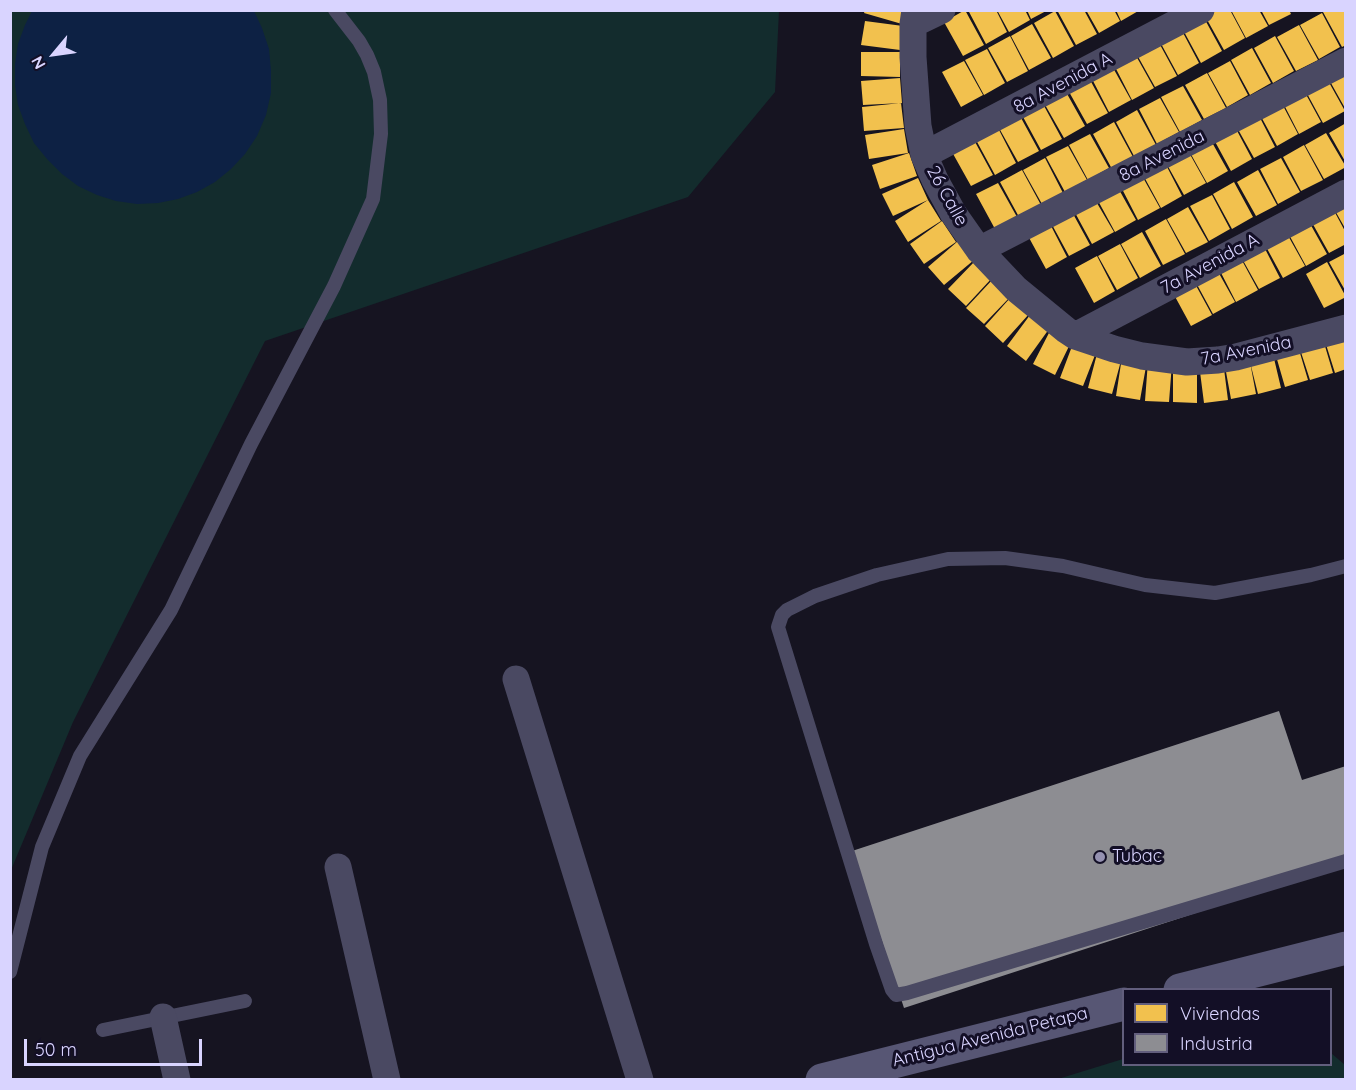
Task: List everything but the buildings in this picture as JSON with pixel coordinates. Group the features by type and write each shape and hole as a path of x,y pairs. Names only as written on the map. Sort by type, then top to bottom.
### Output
{"main road":[{"path":"1188,988 1346,948"},
{"name":"Antigua Avenida Petapa","path":"822,1080 1122,1005"}],"street":[{"path":"914,17 942,10"},
{"name":"8a Avenida A","path":"924,155 1201,10"},
{"name":"26 Calle","path":"914,17 914,79 918,126 924,155 943,196 979,250 1016,289 1037,308 1076,336"},
{"name":"8a Avenida","path":"979,250 1346,61"},
{"name":"7a Avenida A","path":"1076,336 1346,193"},
{"name":"7a Avenida","path":"1076,336 1142,356 1187,362 1236,357 1346,328"},
{"path":"516,680 640,1080"},
{"path":"338,867 387,1080"},
{"path":"163,1017 177,1080"}],"lane":[{"path":"10,972 42,847 80,756 171,610 251,444 334,286 373,199 381,134 380,100 374,72 360,41 335,10"},
{"path":"1346,566 1215,593 1144,585 1063,566 1005,558 948,559 877,575 815,596 787,610 782,615 778,627 876,944 892,990 896,995 1346,861"},
{"path":"103,1030 245,1001"}],"green space":[{"path":"11,11 779,11 775,92 688,197 265,341 73,722 11,870"},
{"path":"1332,1054 1345,1065 1345,1079 1058,1079 1122,1059 1122,1066 1332,1066"}],"water":[{"path":"32,11 254,11 269,49 271,71 271,93 266,115 257,136 245,154 215,182 178,199 137,204 116,201 78,186 62,174 34,143 18,105 15,64 18,44"}],"place":[{"name":"Tubac","path":"1100,857"}]}
